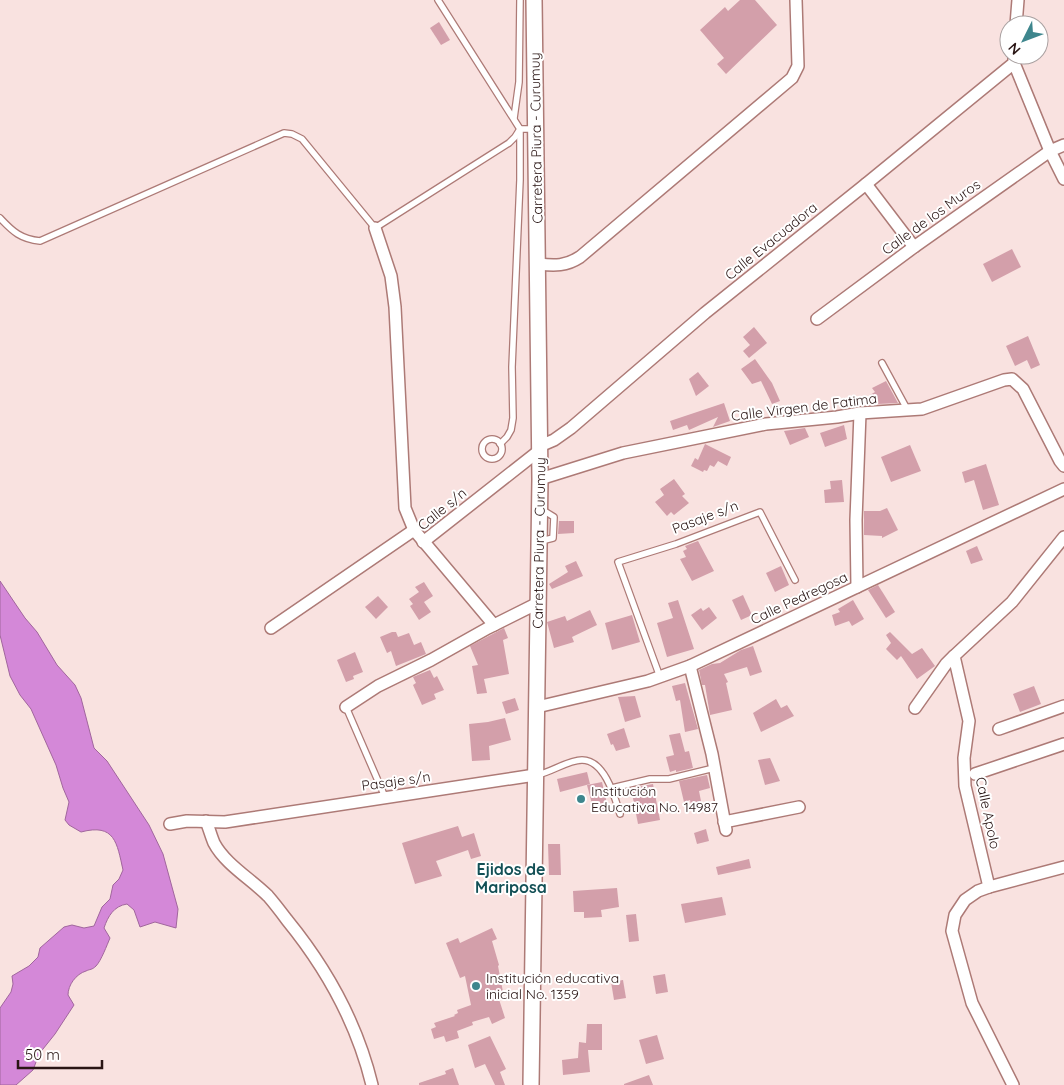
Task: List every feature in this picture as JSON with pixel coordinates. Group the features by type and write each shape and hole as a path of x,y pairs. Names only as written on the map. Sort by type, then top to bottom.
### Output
{"main road":[{"name":"Carretera Piura - Curumuy","path":"531,1085 540,509 539,264 534,0"}],"street":[{"path":"539,264 554,266 566,264 580,257 792,78 798,66 796,0"},
{"path":"1017,15 1018,0"},
{"name":"Calle Evacuadora","path":"540,448 572,428 705,312 866,184 1007,65"},
{"path":"1016,65 1050,152 1064,179"},
{"name":"Calle de los Muros","path":"817,319 914,247 1050,152 1064,145"},
{"path":"866,184 914,247"},
{"path":"375,228 391,276 396,308 405,508 414,530 423,542"},
{"name":"Calle Virgen de Fatima","path":"540,479 623,453 766,424 860,413 922,409 1004,380 1012,379 1023,389 1060,462 1064,466"},
{"path":"857,587 856,511 860,413"},
{"name":"Calle s/n","path":"494,625 423,542 540,448"},
{"name":"Calle Pedregosa","path":"537,707 648,682 690,666 1064,489"},
{"path":"271,628 414,530"},
{"path":"915,708 946,664 1012,602 1064,537"},
{"path":"346,707 378,686 538,603"},
{"name":"Calle Apolo","path":"954,656 969,721 964,758 965,786 989,887"},
{"path":"690,666 714,768 725,826 799,807"},
{"path":"999,729 1064,706"},
{"path":"975,774 1064,744"},
{"name":"Pasaje s/n","path":"170,824 188,821 225,822 536,775"},
{"path":"206,821 214,843 234,867 268,896 321,965 341,999 368,1068 372,1085"},
{"path":"1013,1085 972,1002 952,930 955,915 965,900 978,891 1064,866"}],"lane":[{"path":"438,0 520,129 520,180 512,366 513,418 511,430 500,444"},
{"path":"514,118 519,82 520,0"},
{"path":"520,129 536,129"},
{"path":"0,218 9,228 26,239 40,241 284,133 292,134 302,139 375,228 509,142 520,129"},
{"path":"882,363 908,411"},
{"name":"Pasaje s/n","path":"660,677 618,562 676,544 760,512 795,580"},
{"path":"346,707 385,797"},
{"name":"Pasaje s/n","path":"536,775 547,773 582,760 593,764 606,777 612,788 620,814"},
{"path":"612,788 650,779 669,779 714,768"}],"shaded area":[{"path":"0,581 37,632 57,665 75,685 81,698 94,748 107,761 149,825 163,854 178,909 176,928 155,922 140,927 134,910 127,904 118,907 112,912 104,928 110,938 98,964 92,969 82,972 73,980 69,987 68,995 74,1005 39,1054 33,1070 16,1085 0,1085 0,1008 11,992 12,976 29,966 38,957 40,948 64,927 72,925 84,928 94,926 102,907 110,899 113,885 119,879 123,870 119,851 108,833 101,830 81,832 69,825 65,820 69,802 56,765 31,709 20,695 10,676 0,635"}],"building":[{"path":"740,0 755,0 777,25 726,74 717,64 724,58 700,30 725,7 728,11"},
{"path":"439,22 450,40 441,45 430,28"},
{"path":"1012,249 1021,267 992,282 983,264"},
{"path":"754,327 767,343 749,358 743,351 750,345 743,337"},
{"path":"1028,336 1040,365 1031,369 1027,360 1015,366 1006,346"},
{"path":"755,359 772,383 780,401 772,404 761,381 752,384 741,369"},
{"path":"698,372 709,386 696,396 689,379"},
{"path":"886,381 898,403 878,404 870,395 875,392 872,388"},
{"path":"724,403 730,421 713,427 718,417 689,430 687,425 673,430 670,421"},
{"path":"844,425 847,439 825,447 820,433"},
{"path":"805,428 809,437 790,445 784,431"},
{"path":"705,444 731,457 727,466 718,461 714,467 710,465 707,471 704,470 703,472 691,466 695,458 698,460"},
{"path":"910,445 921,471 891,482 881,457"},
{"path":"986,464 999,505 983,510 974,480 965,483 962,472"},
{"path":"674,479 685,494 682,496 689,503 674,515 671,512 667,516 655,502 664,495 660,489"},
{"path":"842,480 844,502 825,503 824,490 831,489 830,481"},
{"path":"887,508 898,530 882,538 882,536 864,535 864,511 880,511"},
{"path":"559,521 574,521 574,533 558,534"},
{"path":"698,541 714,571 692,581 680,559 686,557 683,551 687,549 685,546"},
{"path":"977,546 983,560 971,564 966,551"},
{"path":"576,561 583,576 552,589 549,584 568,572 565,566"},
{"path":"781,566 789,585 775,592 766,573"},
{"path":"424,582 433,596 424,602 431,612 419,620 410,606 413,604 409,599 419,592 415,587"},
{"path":"878,585 895,612 886,618 868,590"},
{"path":"743,595 752,615 741,620 732,600"},
{"path":"378,596 388,607 376,619 365,607"},
{"path":"678,600 694,649 667,657 657,623 673,618 668,603"},
{"path":"853,600 864,619 852,626 849,621 835,626 832,615 840,612 838,609"},
{"path":"709,607 717,618 702,630 691,615 701,608 703,611"},
{"path":"590,610 597,625 572,637 574,642 554,648 547,622 565,616 567,621"},
{"path":"632,615 640,642 612,650 605,623"},
{"path":"504,628 508,638 503,640 509,674 484,679 487,693 477,694 472,666 478,665 470,646"},
{"path":"396,632 398,637 409,633 414,645 421,642 426,654 396,666 391,651 387,653 380,637"},
{"path":"890,632 912,654 922,648 935,666 917,679 901,656 897,660 886,649 891,643 886,635"},
{"path":"753,646 762,672 750,676 747,667 724,674 728,682 726,683 732,710 710,715 705,685 702,685 699,670 712,664 720,663 741,650"},
{"path":"355,652 363,672 353,676 354,679 346,682 337,660"},
{"path":"430,670 434,678 437,676 444,690 434,694 436,699 422,705 413,685 416,683 413,677"},
{"path":"685,683 698,729 685,732 680,700 676,701 672,686"},
{"path":"1034,686 1041,704 1020,712 1013,694"},
{"path":"635,696 641,717 625,722 618,697"},
{"path":"515,698 519,710 506,714 502,702"},
{"path":"776,699 781,708 787,705 794,716 761,732 753,713"},
{"path":"505,718 511,740 489,746 490,760 472,761 469,724"},
{"path":"624,728 630,747 616,751 613,744 611,745 607,734"},
{"path":"680,733 685,752 689,751 693,768 670,772 666,757 674,755 669,735"},
{"path":"770,758 780,781 765,785 758,760"},
{"path":"587,772 590,784 560,792 557,779"},
{"path":"707,775 710,788 699,791 702,806 692,808 690,800 684,802 679,781"},
{"path":"602,782 608,808 594,812 587,785"},
{"path":"653,784 660,820 638,824 631,788"},
{"path":"458,826 462,837 474,833 481,856 471,859 468,850 436,861 442,876 415,884 402,843"},
{"path":"706,829 709,841 697,844 694,833"},
{"path":"548,844 560,844 561,875 549,875"},
{"path":"749,859 751,868 718,875 716,867"},
{"path":"617,888 619,907 601,910 602,917 584,918 584,912 574,912 573,891"},
{"path":"722,897 726,915 685,923 681,904"},
{"path":"636,914 639,941 629,942 626,915"},
{"path":"492,928 497,939 492,941 499,965 503,992 497,993 505,1018 492,1024 489,1017 472,1022 473,1025 457,1031 459,1038 446,1042 444,1036 434,1039 431,1029 436,1027 434,1023 455,1016 458,1013 457,1010 471,1005 465,976 460,978 446,943 458,938 460,943"},
{"path":"665,974 668,992 656,994 653,976"},
{"path":"623,980 626,998 614,1000 611,982"},
{"path":"587,1024 602,1024 602,1050 588,1050 590,1072 563,1075 562,1060 578,1058 579,1042 586,1043"},
{"path":"657,1035 664,1059 646,1064 639,1040"},
{"path":"490,1036 506,1069 500,1072 505,1085 495,1085 485,1064 475,1068 468,1045"},
{"path":"453,1068 459,1085 419,1085 419,1083 446,1074 445,1071"},
{"path":"649,1075 653,1085 624,1085 624,1084"}],"place":[{"name":"Institución Educativa No. 14987","path":"581,799"},
{"name":"Institución educativa inicial No. 1359","path":"476,986"}],"district":[{"name":"Ejidos de Mariposa","path":"511,878"}]}
